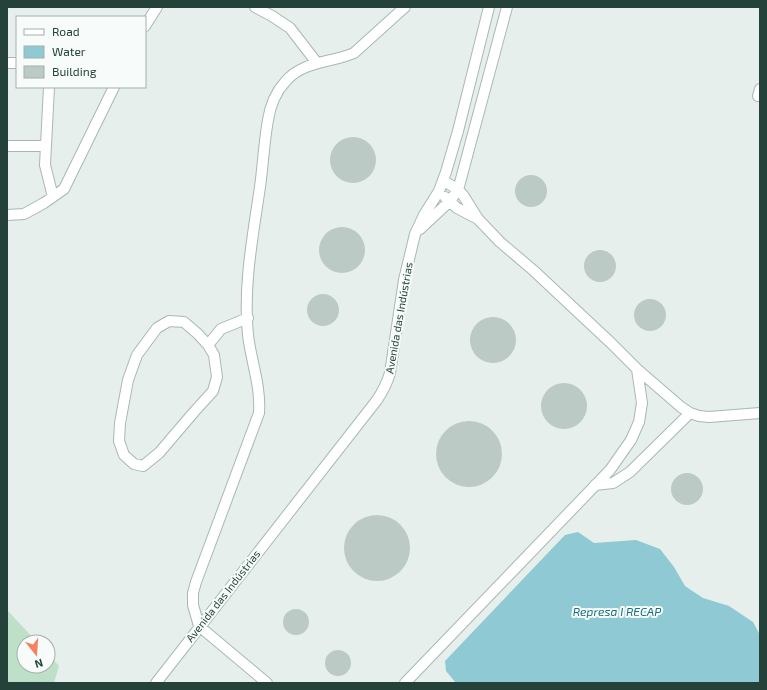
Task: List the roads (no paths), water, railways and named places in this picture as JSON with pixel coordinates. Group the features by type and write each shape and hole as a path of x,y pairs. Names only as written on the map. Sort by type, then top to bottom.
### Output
{"lane":[{"path":"146,24 157,7"},
{"path":"255,7 290,28 317,63"},
{"path":"267,683 199,626 193,605 193,593 259,413 259,396 248,335 247,306 249,264 268,119 276,95 285,81 297,71 317,63 354,53 405,7"},
{"name":"Avenida das Indústrias","path":"156,683 383,390 387,382 390,373 404,280 415,234 441,186 458,131 489,7"},
{"path":"415,234 449,202 458,190 507,7"},
{"path":"49,88 45,165 53,197"},
{"path":"7,215 24,214 44,203 64,189 114,88"},
{"path":"7,146 46,146"},
{"path":"478,219 449,202 441,186 453,186 458,190 478,219 500,242 533,270 637,369 681,407 690,413 709,417 760,413"},
{"path":"208,345 221,329 248,318"},
{"path":"169,321 184,322 208,345 214,355 217,377 213,391 159,453 143,466 134,464 124,456 119,441 120,423 128,380 137,355 157,328 169,321"},
{"path":"405,683 610,470 631,440 639,422 642,403 637,369"},
{"path":"595,485 613,483 630,472 690,413"}],"water":[{"name":"Represa I RECAP","path":"578,532 594,543 636,540 660,549 674,567 685,586 703,598 729,606 753,622 760,635 760,683 456,683 446,671 445,661 565,535"}]}
